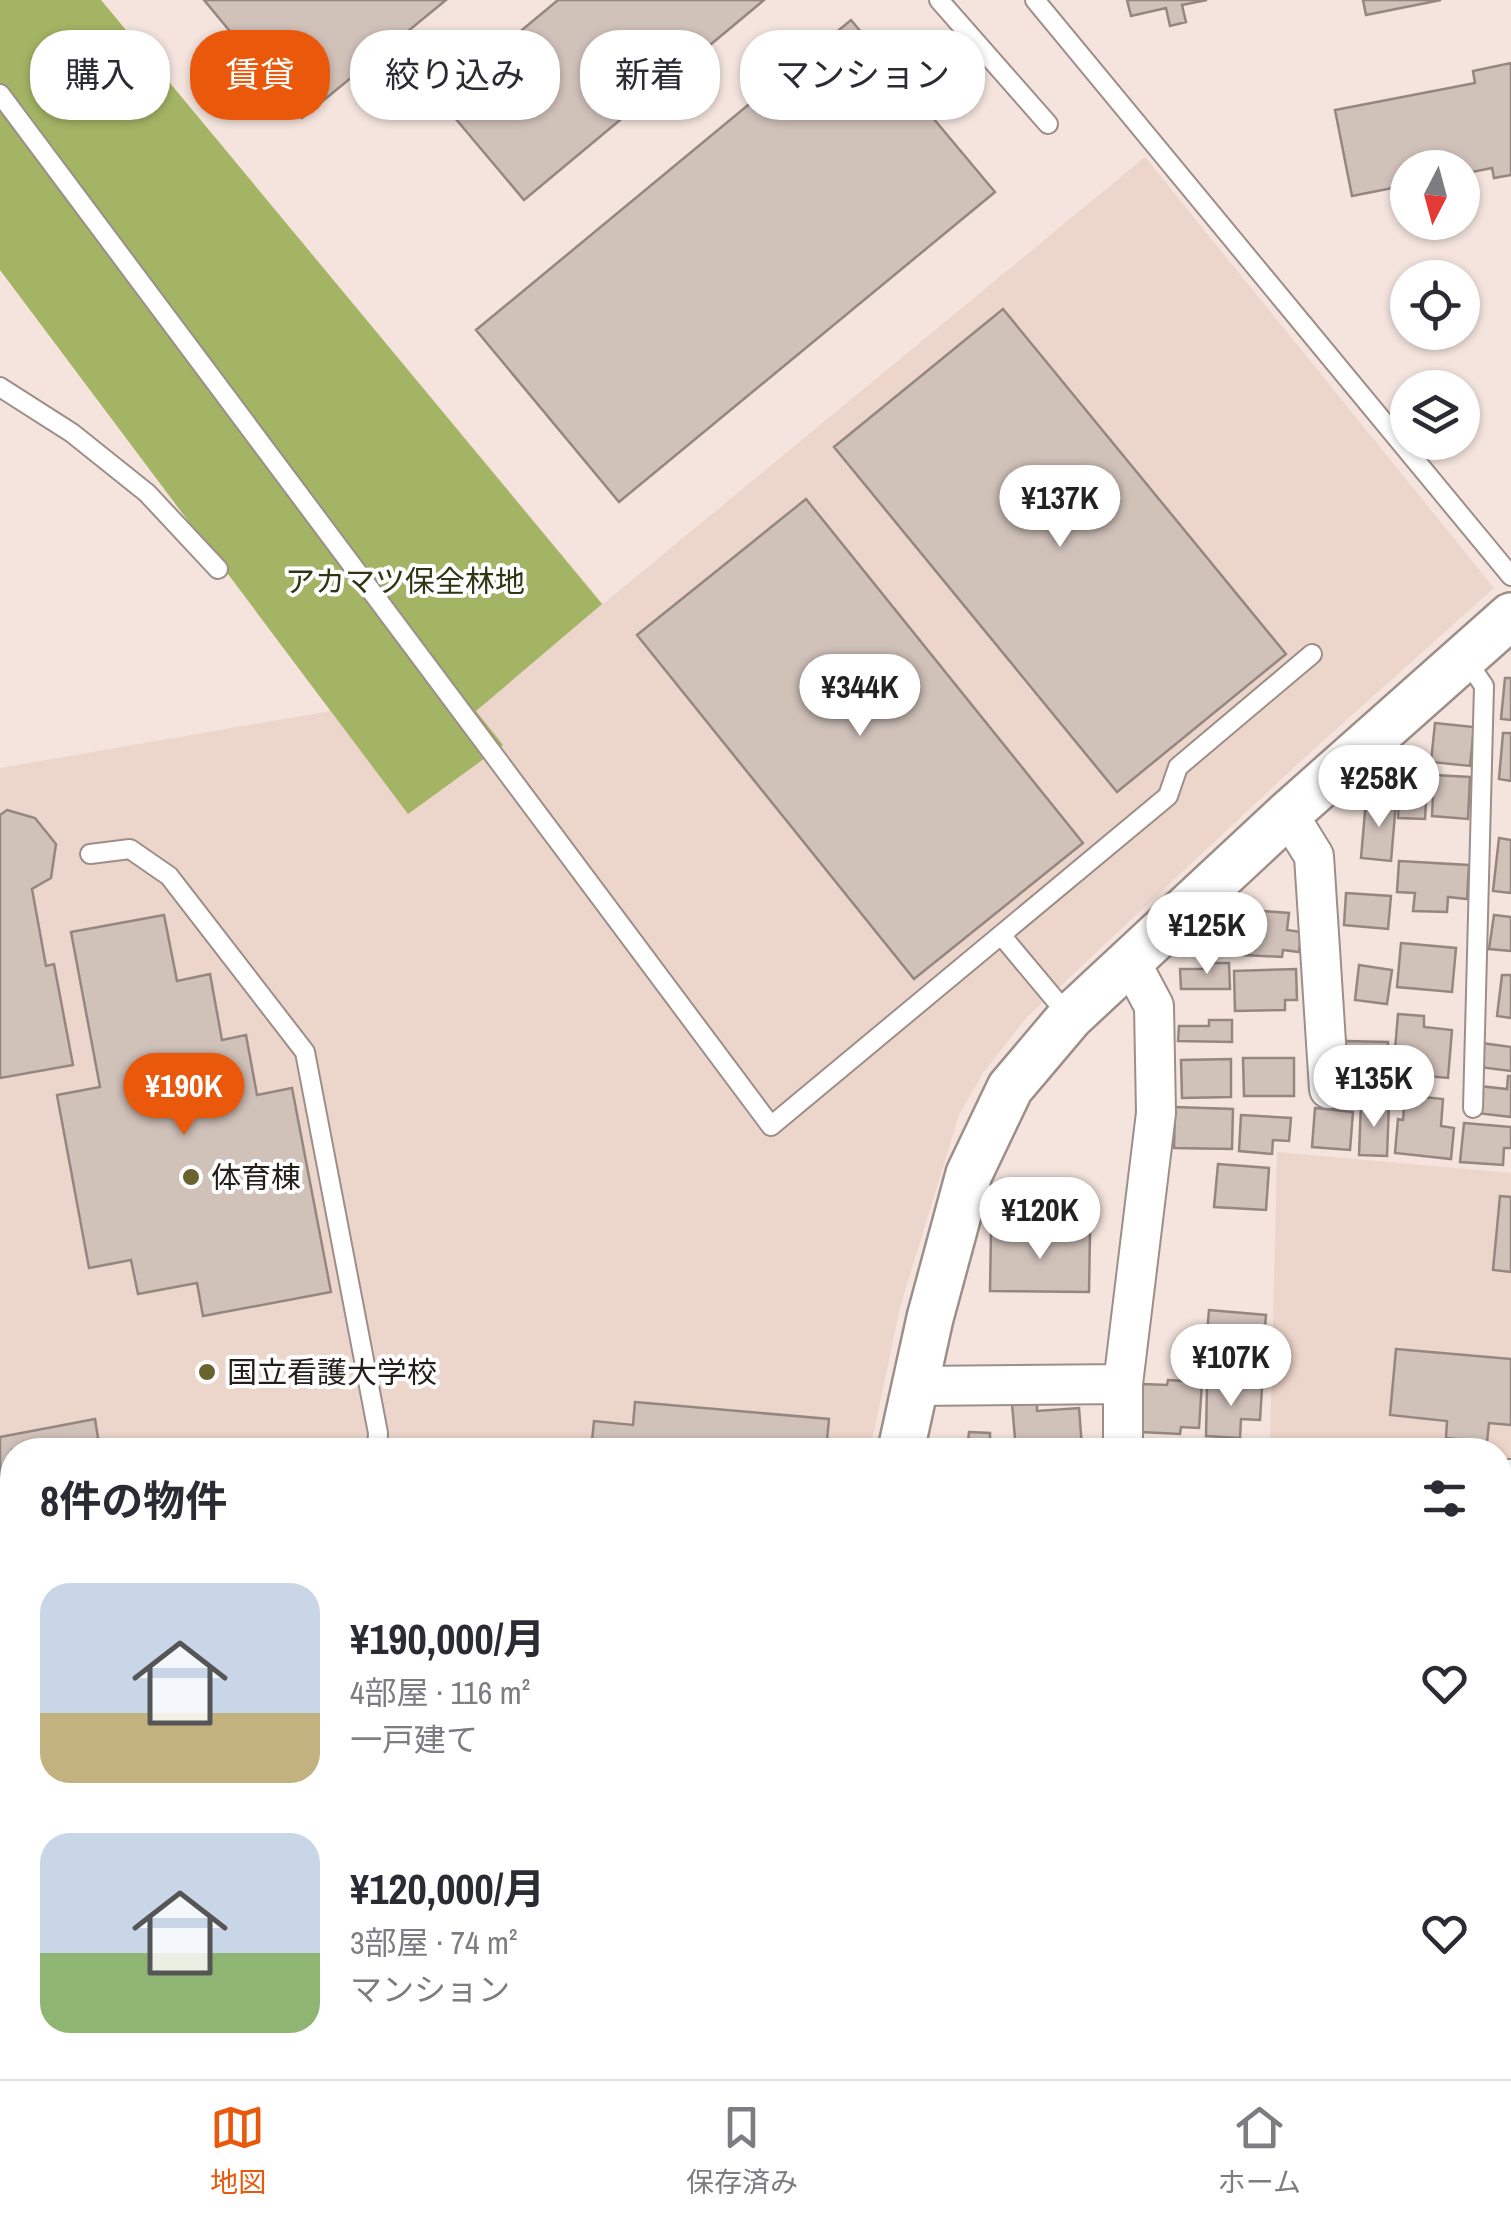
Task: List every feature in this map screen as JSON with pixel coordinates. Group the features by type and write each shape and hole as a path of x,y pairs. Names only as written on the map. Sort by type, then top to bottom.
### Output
{"street":[{"path":"904,1438 930,1318 969,1174 1010,1088 1070,1017 1288,814 1511,616"},
{"path":"1288,814 1314,856 1329,1090"},
{"path":"1123,1438 1123,1384 1156,1112 1154,1006 1130,961"},
{"path":"916,1386 1123,1384"}],"lane":[{"path":"939,0 1048,124"},
{"path":"1035,0 1511,576"},
{"path":"0,94 772,1126 1168,796 1178,767 1312,654"},
{"path":"0,387 72,433 147,493 218,569"},
{"path":"1464,657 1484,686 1473,1108"},
{"path":"90,854 130,850 169,876 305,1052 378,1438"},
{"path":"1001,935 1070,1017"}],"shaded area":[{"path":"0,0 101,0 126,30 30,30 30,120 170,120 170,83 190,107 190,120 201,120 603,604 1145,157 1494,588 1304,758 1027,1017 983,1073 959,1115 900,1307 873,1438 0,1438 0,768 330,711 0,270"},
{"path":"1277,1152 1511,1173 1511,1438 1270,1438"}],"green space":[{"name":"アカマツ保全林地","path":"0,0 101,0 126,30 30,30 30,120 170,120 170,83 190,107 190,120 201,120 602,604 476,711 503,745 408,814 0,270"}],"building":[{"path":"204,0 446,0 409,30 350,30 350,79 330,95 330,30 229,30"},
{"path":"558,0 764,0 720,37 720,30 580,30 580,120 620,120 524,200 457,120 560,120 560,30 522,30"},
{"path":"1127,0 1207,0 1182,5 1186,22 1170,26 1166,8 1131,16"},
{"path":"1363,0 1441,0 1366,15"},
{"path":"851,20 859,30 839,30"},
{"path":"1511,63 1511,175 1494,178 1492,168 1480,170 1480,150 1390,150 1390,189 1352,196 1335,110 1475,83 1473,71"},
{"path":"740,112 740,120 935,120 995,192 619,502 476,330"},
{"path":"1003,309 1286,654 1117,792 834,447"},
{"path":"806,499 1083,843 914,979 637,635"},
{"path":"1505,678 1511,678 1511,720 1501,719"},
{"path":"1435,723 1474,727 1470,766 1431,762"},
{"path":"1503,733 1511,733 1511,781 1499,779"},
{"path":"1401,763 1428,765 1425,819 1398,818"},
{"path":"1434,775 1470,777 1468,819 1432,816"},
{"path":"1366,800 1396,802 1391,861 1361,858"},
{"path":"7,810 35,818 56,844 51,878 32,889 46,966 54,964 73,1065 0,1078 0,815"},
{"path":"1499,838 1511,840 1511,893 1493,891"},
{"path":"1399,861 1469,865 1467,899 1448,897 1447,912 1413,911 1415,893 1397,892"},
{"path":"1346,893 1391,896 1388,929 1344,925"},
{"path":"1239,909 1289,913 1287,930 1301,932 1299,952 1283,950 1282,957 1244,955 1244,949 1236,948"},
{"name":"体育棟","path":"164,915 177,981 210,974 222,1040 246,1035 257,1095 292,1088 331,1292 203,1316 197,1283 138,1294 131,1260 89,1268 57,1095 100,1087 71,932"},
{"path":"1494,915 1511,917 1511,951 1489,949"},
{"path":"1401,943 1456,948 1452,992 1397,987"},
{"path":"1206,963 1229,963 1230,989 1181,989 1180,969 1206,969"},
{"path":"1359,965 1392,970 1387,1004 1355,1000"},
{"path":"1296,969 1297,1000 1285,1000 1285,1010 1235,1011 1234,971"},
{"path":"1502,975 1511,975 1511,1018 1497,1016"},
{"path":"1398,1014 1424,1016 1424,1027 1452,1030 1448,1078 1393,1073"},
{"path":"1209,1020 1232,1020 1232,1042 1178,1041 1179,1026 1209,1026"},
{"path":"1345,1041 1388,1042 1385,1096 1343,1094"},
{"path":"1482,1043 1511,1047 1511,1071 1479,1067"},
{"path":"1243,1058 1294,1058 1294,1096 1244,1096"},
{"path":"1231,1059 1231,1097 1182,1098 1181,1060"},
{"path":"1508,1076 1511,1117 1476,1113 1479,1086 1507,1089"},
{"path":"1405,1095 1443,1099 1441,1126 1454,1128 1451,1159 1395,1153"},
{"path":"1361,1103 1389,1104 1387,1156 1359,1155"},
{"path":"1175,1107 1233,1109 1232,1149 1174,1148"},
{"path":"1315,1108 1353,1112 1350,1150 1312,1147"},
{"path":"1241,1115 1291,1118 1289,1141 1273,1140 1272,1154 1239,1151"},
{"path":"1464,1123 1511,1127 1511,1148 1504,1148 1503,1165 1460,1162"},
{"path":"1218,1164 1269,1168 1266,1210 1214,1207"},
{"path":"1500,1196 1511,1197 1511,1272 1493,1270"},
{"path":"991,1232 1090,1233 1089,1292 990,1291"},
{"path":"1209,1310 1266,1315 1263,1349 1206,1345"},
{"path":"1396,1349 1511,1359 1511,1425 1489,1423 1487,1438 1446,1438 1447,1421 1390,1415"},
{"path":"1168,1380 1202,1382 1199,1428 1181,1427 1180,1434 1141,1432 1143,1384 1167,1385"},
{"path":"1207,1385 1262,1388 1260,1420 1241,1419 1240,1438 1206,1436"},
{"path":"635,1402 829,1419 827,1438 592,1438 594,1421 633,1425"},
{"path":"1037,1403 1037,1411 1079,1408 1081,1438 1015,1438 1012,1404"},
{"path":"95,1419 98,1438 0,1438"},
{"path":"969,1432 990,1433 990,1438 968,1438"}],"place":[{"name":"体育棟","path":"191,1177"},
{"name":"国立看護大学校","path":"207,1372"}]}
